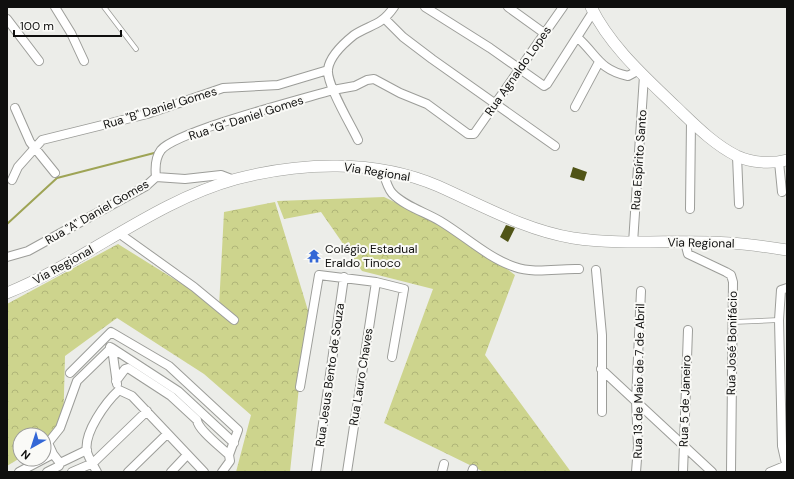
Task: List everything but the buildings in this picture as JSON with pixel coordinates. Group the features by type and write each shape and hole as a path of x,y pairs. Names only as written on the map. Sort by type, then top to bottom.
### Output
{"main road":[{"path":"592,9 613,41 641,73 691,121 720,146 737,156 762,162 783,161"},
{"name":"Via Regional","path":"7,293 120,234 177,202 234,180 270,171 315,166 337,166 400,174 437,186 510,220 544,231 573,238 633,243 729,243 787,250"}],"street":[{"path":"55,7 71,33 84,61"},
{"path":"358,140 333,90 328,70 338,50 350,39 385,19 394,7"},
{"path":"425,7 490,48 542,85 548,84 578,38 592,9"},
{"path":"508,7 544,33"},
{"name":"Rua Agnaldo Lopes","path":"474,134 563,7"},
{"path":"7,19 39,61"},
{"path":"385,19 403,37 432,59 556,146"},
{"path":"578,38 599,62 623,75 628,76 641,73"},
{"path":"575,107 599,62"},
{"name":"Rua \"B\" Daniel Gomes","path":"12,180 18,167 42,140 147,114 224,88 278,85 328,70"},
{"name":"Rua Espírito Santo","path":"633,243 641,73"},
{"name":"Rua \"G\" Daniel Gomes","path":"156,177 156,161 161,151 172,143 197,131 333,90 355,86 367,80 374,79 400,93 427,104 468,134 474,134"},
{"path":"15,108 34,148 55,173"},
{"path":"690,209 691,121"},
{"path":"737,156 739,204"},
{"path":"782,192 783,161"},
{"path":"383,171 392,193 401,200 441,221 497,259 516,268 535,271 556,268 579,269"},
{"name":"Rua \"A\" Daniel Gomes","path":"7,257 28,251 146,186 156,177 185,179 221,175 234,180"},
{"path":"120,234 194,287 234,320"},
{"name":"Rua José Bonifácio","path":"685,242 686,251 691,256 731,275 733,322 731,472"},
{"path":"596,270 602,335 602,412"},
{"path":"300,387 318,276 320,275 376,282 399,287 405,292 392,357"},
{"name":"Rua Jesus Bento de Souza","path":"316,472 344,277"},
{"name":"Rua Lauro Chaves","path":"347,472 376,282"},
{"path":"770,472 787,466 782,446 779,320 781,290 787,288"},
{"name":"Rua 13 de Maio de 7 de Abril","path":"636,472 638,446 636,401 641,291"},
{"name":"Rua 5 de Janeiro","path":"683,472 688,330"},
{"path":"70,373 108,333 112,332 169,366 237,428 238,431 229,455 230,462 222,472"},
{"path":"102,340 111,348 178,391 234,443"},
{"path":"111,348 116,381 119,390"},
{"path":"60,463 48,444 60,428 76,382 111,348"},
{"path":"116,381 125,369 128,368 171,396 197,420 197,424 202,430 229,455"},
{"path":"601,369 712,472"},
{"path":"119,390 127,393 147,411 204,472"},
{"path":"97,472 87,450 90,433 96,420 110,398 119,390"},
{"path":"72,472 92,463 147,411"},
{"path":"128,472 167,434"},
{"path":"47,472 59,466 60,463 87,450"},
{"path":"19,472 53,454"},
{"path":"171,472 187,455"}],"lane":[{"path":"104,7 136,49"},
{"path":"733,322 779,320"}],"green space":[{"path":"384,197 456,231 515,275 485,355 571,472 484,472 384,423 433,289 362,271 321,212 284,219 277,201"},
{"path":"275,202 310,317 299,387 290,472 236,472 251,415 204,374 117,318 65,356 63,432 52,438 52,427 12,427 12,463 7,466 7,304 118,244 219,307 224,212"}],"waterway":[{"path":"7,224 57,178 158,152"}],"place":[{"name":"Colégio Estadual Eraldo Tinoco","path":"314,256"}]}
